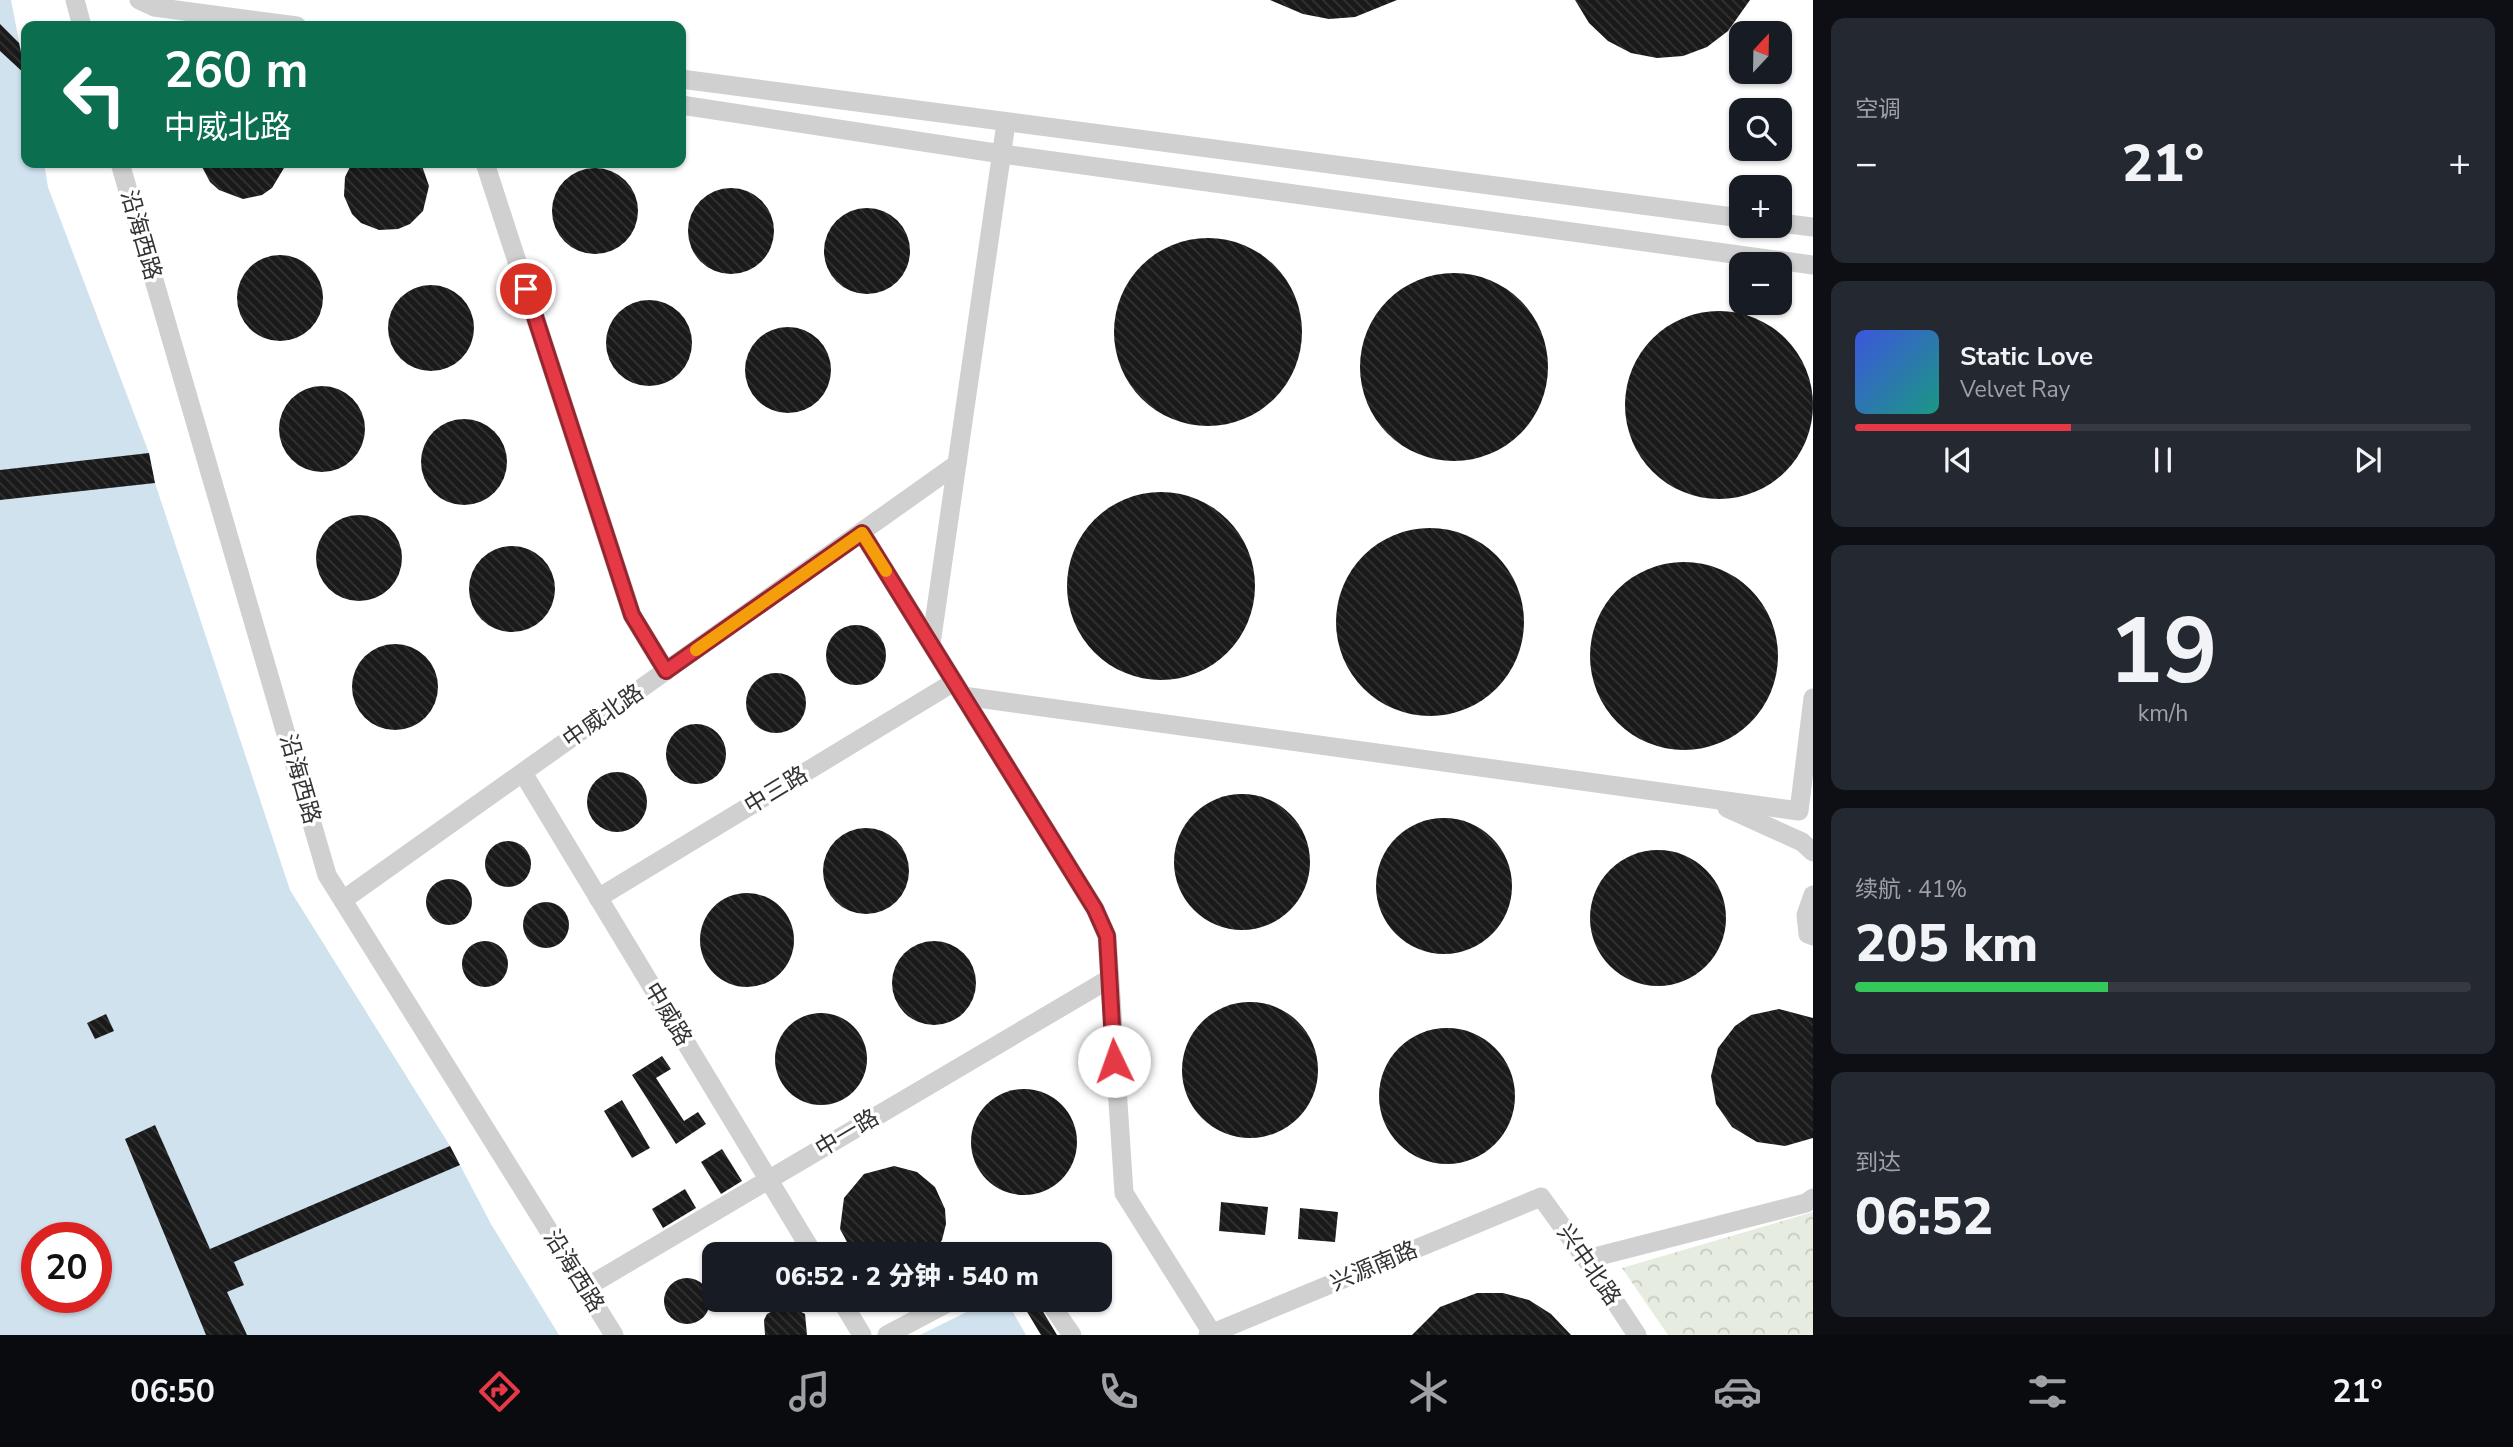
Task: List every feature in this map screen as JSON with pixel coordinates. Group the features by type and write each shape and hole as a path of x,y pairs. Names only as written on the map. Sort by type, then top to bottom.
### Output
{"lane":[{"path":"75,0 81,21"},
{"path":"139,0 154,7 259,21"},
{"path":"686,80 1729,216"},
{"path":"686,106 1002,154 1813,265"},
{"path":"931,644 1006,123"},
{"name":"沿海西路","path":"121,168 327,875 614,1335"},
{"path":"487,168 632,615 666,671"},
{"path":"1792,224 1813,227"},
{"name":"中威北路","path":"343,900 957,464"},
{"path":"862,533 1095,909 1107,936 1124,1193 1210,1334"},
{"path":"959,689 1799,811"},
{"name":"中三路","path":"598,898 959,689"},
{"path":"1808,847 1799,811 1813,698"},
{"name":"中威路","path":"523,773 806,1242"},
{"path":"1711,800 1808,847"},
{"path":"1813,895 1806,915 1808,934 1813,936"},
{"name":"中一路","path":"585,1288 1110,979"},
{"name":"兴源南路","path":"1210,1334 1541,1197"},
{"name":"兴中北路","path":"1541,1197 1587,1259 1636,1335"},
{"path":"1587,1259 1806,1203 1813,1198"},
{"path":"848,1312 862,1335"},
{"path":"887,1335 930,1312"},
{"path":"1056,1312 1072,1335"}],"green space":[{"path":"1813,1212 1813,1335 1668,1335 1622,1268"}],"water":[{"path":"0,0 11,0 21,51 21,168 45,168 48,187 149,453 155,483 290,890 450,1146 491,1224 559,1335 0,1335"},
{"path":"967,1312 1013,1312 1026,1335 920,1335"}],"building":[{"path":"1270,0 1397,0 1355,17 1329,19 1303,14"},
{"path":"1575,0 1750,0 1735,21 1729,21 1728,31 1707,47 1683,56 1657,58 1631,53 1608,41 1589,23"},
{"path":"0,24 19,43 21,70 0,51"},
{"path":"203,168 284,168 272,188 262,195 243,199 219,190 210,182"},
{"path":"350,168 423,168 429,186 423,211 410,224 398,229 379,230 361,223 352,214 344,196 345,177"},
{"path":"595,168 619,175 631,187 638,211 631,235 619,247 595,254 571,247 559,235 552,211 559,187 571,175"},
{"path":"731,188 755,195 767,207 774,231 767,255 755,267 731,274 707,267 695,255 688,231 695,207 707,195"},
{"path":"867,208 891,215 903,227 910,251 903,275 891,287 867,294 843,287 831,275 824,251 831,227 843,215"},
{"path":"1208,238 1244,245 1274,266 1295,296 1302,332 1295,368 1274,398 1244,419 1208,426 1172,419 1142,398 1121,368 1114,332 1121,296 1142,266 1172,245"},
{"path":"280,255 304,262 316,274 323,298 316,322 304,334 280,341 256,334 244,322 237,298 244,274 256,262"},
{"path":"1454,273 1490,280 1520,301 1541,331 1548,367 1541,403 1520,433 1490,454 1454,461 1418,454 1388,433 1367,403 1360,367 1367,331 1388,301 1418,280"},
{"path":"431,285 455,292 467,304 474,328 467,352 455,364 431,371 407,364 395,352 388,328 395,304 407,292"},
{"path":"649,300 673,307 685,319 692,343 685,367 673,379 649,386 625,379 613,367 606,343 613,319 625,307"},
{"path":"1719,311 1729,312 1729,315 1744,315 1771,327 1797,353 1806,369 1811,387 1811,423 1806,441 1797,457 1771,483 1755,492 1737,497 1701,497 1683,492 1667,483 1641,457 1632,441 1627,423 1627,387 1632,369 1641,353 1667,327 1683,318 1701,313"},
{"path":"788,327 812,334 824,346 831,370 824,394 812,406 788,413 764,406 752,394 745,370 752,346 764,334"},
{"path":"322,386 346,393 358,405 365,429 358,453 346,465 322,472 298,465 286,453 279,429 286,405 298,393"},
{"path":"464,419 488,426 500,438 507,462 500,486 488,498 464,505 440,498 428,486 421,462 428,438 440,426"},
{"path":"149,453 155,483 0,500 0,470"},
{"path":"1161,492 1197,499 1227,520 1248,550 1255,586 1248,622 1227,652 1197,673 1161,680 1125,673 1095,652 1074,622 1067,586 1074,550 1095,520 1125,499"},
{"path":"359,515 383,522 395,534 402,558 395,582 383,594 359,601 335,594 323,582 316,558 323,534 335,522"},
{"path":"1430,528 1466,535 1496,556 1517,586 1524,622 1517,658 1496,688 1466,709 1430,716 1394,709 1364,688 1343,658 1336,622 1343,586 1364,556 1394,535"},
{"path":"512,546 536,553 548,565 555,589 548,613 536,625 512,632 488,625 476,613 469,589 476,565 488,553"},
{"path":"1684,562 1720,569 1750,590 1771,620 1778,656 1771,692 1750,722 1720,743 1684,750 1648,743 1618,722 1597,692 1590,656 1597,620 1618,590 1648,569"},
{"path":"850,625 862,625 881,638 886,655 884,667 873,680 862,685 850,685 831,672 826,661 826,649 839,630"},
{"path":"395,644 419,651 431,663 438,687 431,711 419,723 395,730 371,723 359,711 352,687 359,663 371,651"},
{"path":"770,673 782,673 801,686 806,703 804,715 793,728 782,733 770,733 751,720 746,709 746,697 759,678"},
{"path":"690,724 702,724 721,737 726,754 724,766 713,779 702,784 690,784 671,771 666,760 666,748 679,729"},
{"path":"611,772 623,772 642,785 647,802 645,814 634,827 623,832 611,832 592,819 587,808 587,796 600,777"},
{"path":"1242,794 1268,799 1290,814 1305,836 1310,862 1305,888 1290,910 1268,925 1242,930 1216,925 1194,910 1179,888 1174,862 1179,836 1194,814 1216,799"},
{"path":"1444,818 1470,823 1492,838 1507,860 1512,886 1507,912 1492,934 1470,949 1444,954 1418,949 1396,934 1381,912 1376,886 1381,860 1396,838 1418,823"},
{"path":"866,828 890,835 902,847 909,871 902,895 890,907 866,914 842,907 830,895 823,871 830,847 842,835"},
{"path":"508,841 524,848 531,864 524,880 508,887 492,880 485,864 492,848"},
{"path":"1658,850 1684,855 1706,870 1721,892 1726,918 1721,944 1706,966 1684,981 1658,986 1632,981 1610,966 1595,944 1590,918 1595,892 1610,870 1632,855"},
{"path":"449,879 465,886 472,902 465,918 449,925 433,918 426,902 433,886"},
{"path":"747,893 765,897 780,907 790,922 794,940 790,958 780,973 765,983 747,987 729,983 714,973 704,958 700,940 704,922 714,907 729,897"},
{"path":"546,902 562,909 569,925 562,941 546,948 530,941 523,925 530,909"},
{"path":"485,941 501,948 508,964 501,980 485,987 469,980 462,964 469,948"},
{"path":"934,941 950,944 964,953 973,967 976,983 973,999 964,1013 950,1022 934,1025 918,1022 904,1013 895,999 892,983 895,967 904,953 918,944"},
{"path":"1250,1002 1276,1007 1298,1022 1313,1044 1318,1070 1313,1096 1298,1118 1276,1133 1250,1138 1224,1133 1202,1118 1187,1096 1182,1070 1187,1044 1202,1022 1224,1007"},
{"path":"1779,1009 1813,1018 1813,1138 1785,1146 1757,1142 1732,1127 1716,1104 1711,1076 1718,1048 1735,1026 1751,1015"},
{"path":"821,1013 839,1016 854,1026 864,1041 867,1059 864,1077 854,1092 839,1102 821,1105 803,1102 788,1092 778,1077 775,1059 778,1041 788,1026 803,1016"},
{"path":"106,1014 114,1031 95,1039 87,1023"},
{"path":"1447,1028 1473,1033 1495,1048 1510,1070 1515,1096 1510,1122 1495,1144 1473,1159 1447,1164 1421,1159 1399,1144 1384,1122 1379,1096 1384,1070 1399,1048 1421,1033"},
{"path":"662,1056 671,1069 656,1078 684,1121 698,1112 706,1124 676,1144 632,1075"},
{"path":"1024,1089 1044,1093 1062,1104 1073,1122 1077,1142 1073,1162 1062,1180 1044,1191 1024,1195 1004,1191 986,1180 975,1162 971,1142 975,1122 986,1104 1004,1093"},
{"path":"622,1100 650,1148 632,1158 604,1111"},
{"path":"155,1125 210,1249 450,1146 460,1165 234,1262 244,1285 227,1292 247,1335 206,1335 125,1139"},
{"path":"722,1149 742,1181 721,1194 701,1162"},
{"path":"894,1166 917,1172 935,1187 945,1209 946,1224 941,1242 847,1242 840,1229 844,1198 864,1174"},
{"path":"685,1189 696,1208 663,1228 652,1209"},
{"path":"1221,1202 1268,1207 1265,1235 1219,1231"},
{"path":"1300,1208 1338,1212 1335,1242 1298,1239"},
{"path":"678,1280 696,1280 702,1284 702,1312 707,1312 696,1322 678,1322 666,1310 666,1292"},
{"path":"1477,1293 1503,1293 1529,1300 1551,1314 1571,1335 1412,1335 1440,1307"},
{"path":"801,1312 805,1314 807,1335 765,1335 764,1320 767,1314"},
{"path":"1027,1312 1043,1312 1057,1335 1041,1335"}],"slow traffic":[{"path":"696,650 862,533 886,571"}],"route":[{"path":"526,289 632,615 666,671 862,533 1095,909 1107,936 1114,1061"}]}
